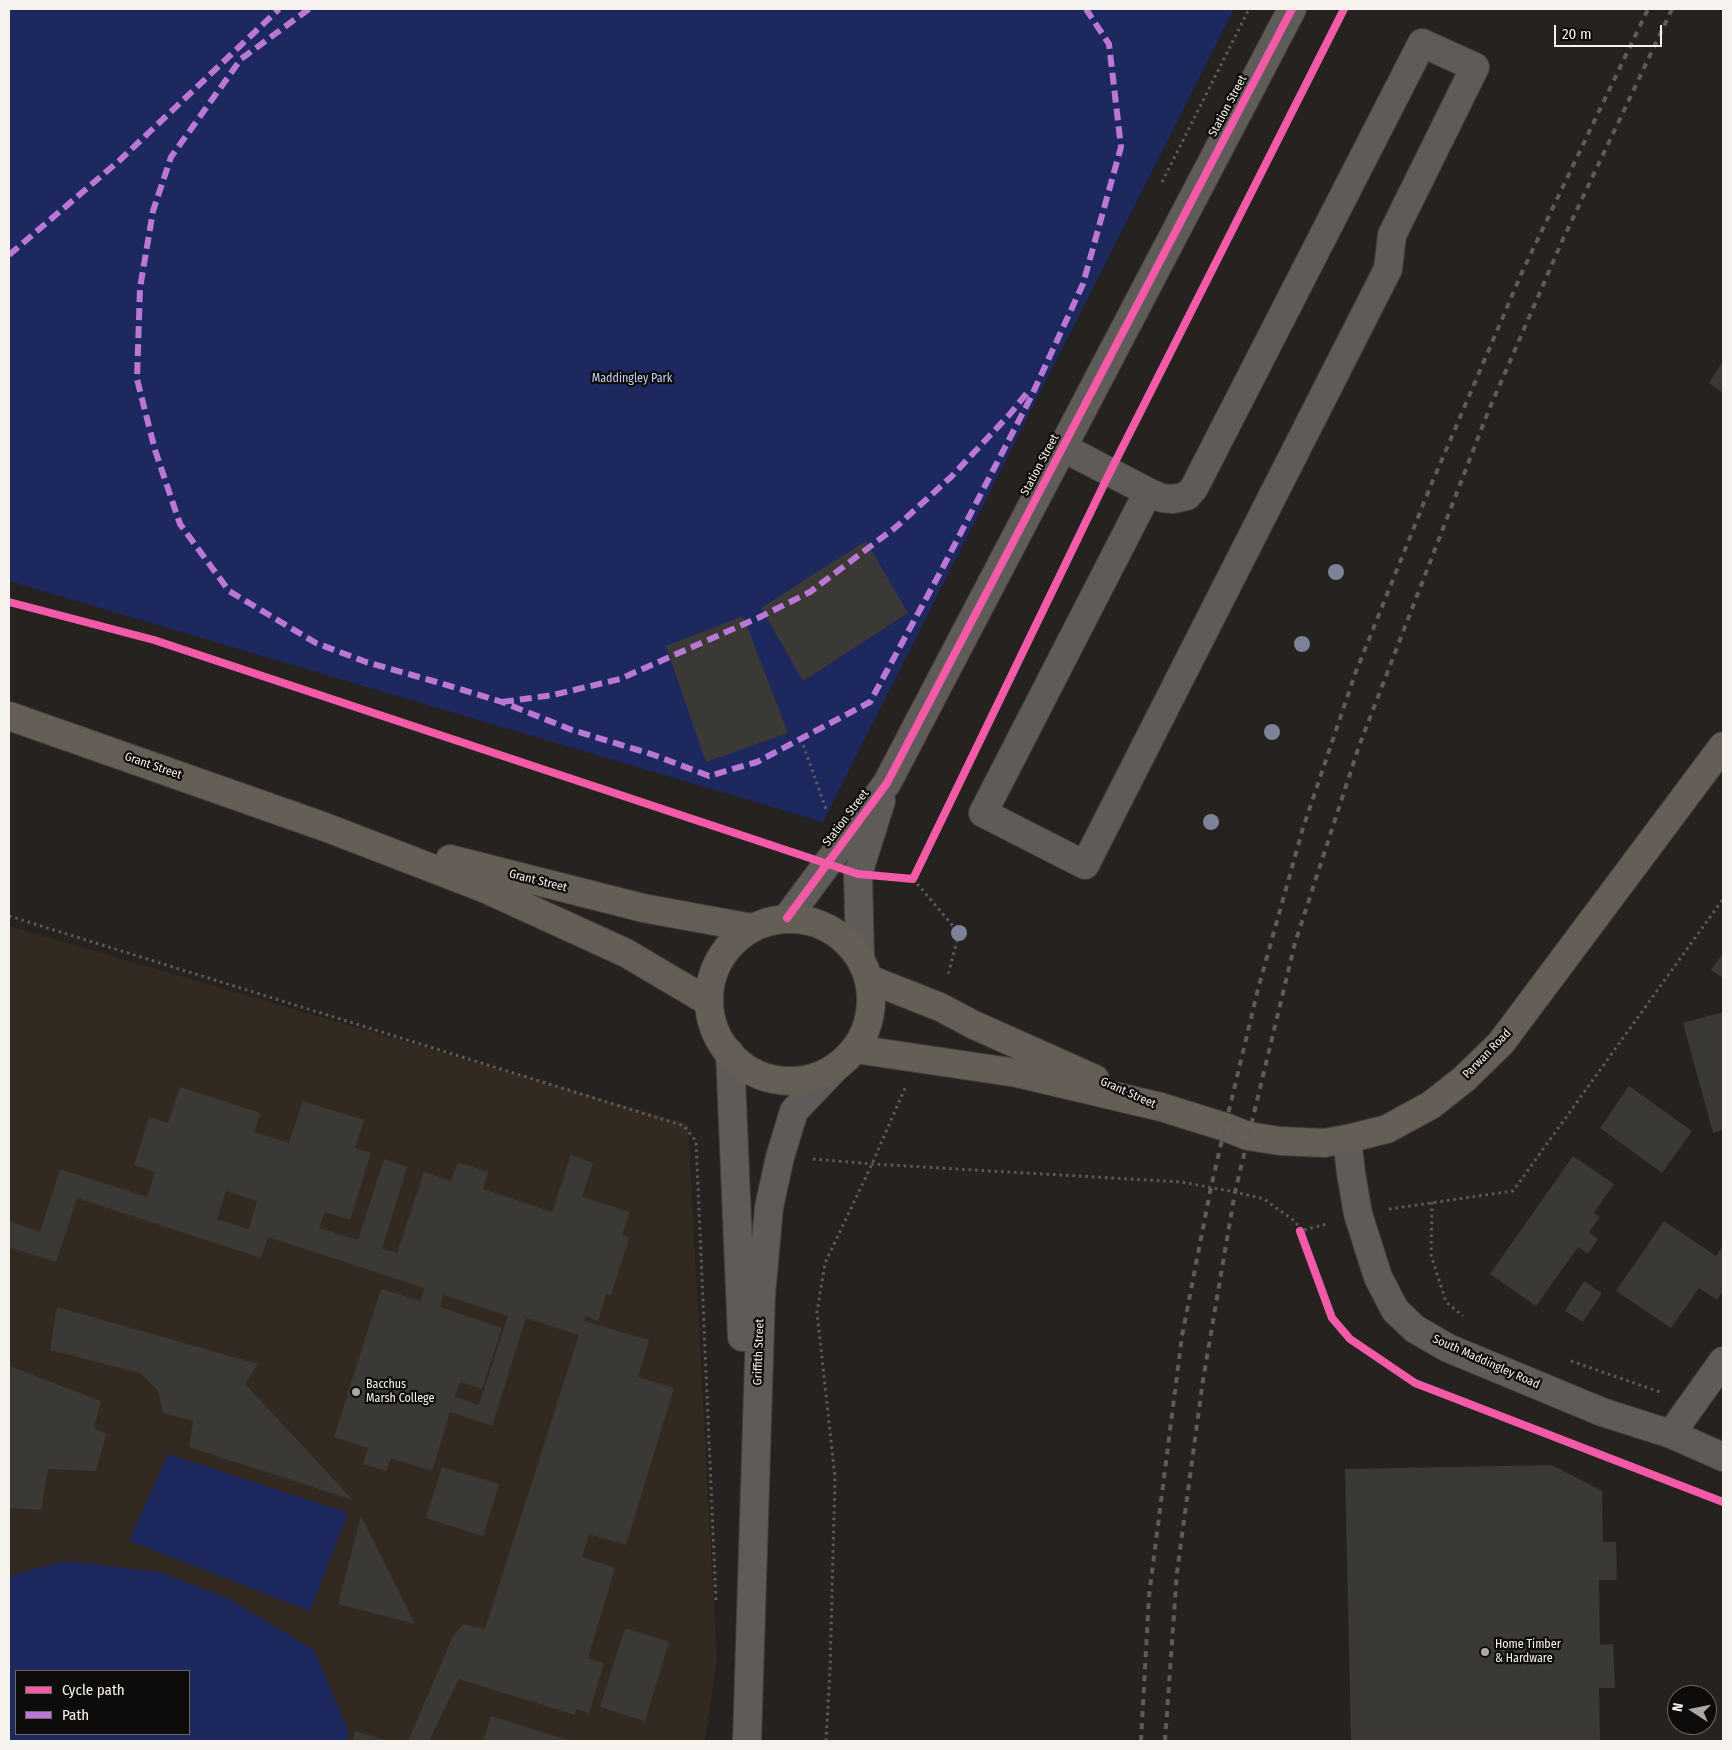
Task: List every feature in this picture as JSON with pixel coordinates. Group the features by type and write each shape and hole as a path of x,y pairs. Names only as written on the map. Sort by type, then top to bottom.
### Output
{"main road":[{"name":"Grant Street","path":"9,716 325,827 486,889 626,953 709,1002"},
{"name":"Parwan Road","path":"1161,1107 1248,1136 1280,1141 1324,1143 1387,1128 1431,1104 1464,1079 1501,1044 1723,746"},
{"name":"Grant Street","path":"325,827 643,908 752,928"},
{"path":"787,918 815,922 840,935 864,968 872,995 871,1008 864,1033 846,1057 815,1078 790,1081 777,1080 751,1071 730,1053 716,1033 709,1002 710,986 718,964 734,941 752,928 787,918"},
{"name":"Grant Street","path":"864,968 974,1026 1161,1107"},
{"name":"Grant Street","path":"846,1057 918,1057 1017,1073 1161,1107"}],"street":[{"name":"Station Street","path":"787,918 887,783 1292,9"},
{"path":"1062,447 1162,498 1173,499 1187,496 1194,488 1422,43 1475,67 1392,236 1388,269 1085,865 983,813 1148,492"},
{"name":"Station Street","path":"864,968 858,874 887,783"},
{"name":"Griffith Street","path":"730,1053 742,1306 750,1658"},
{"name":"Griffith Street","path":"747,1741 761,1295 770,1207 780,1157 794,1111 846,1057"},
{"name":"South Maddingley Road","path":"1347,1139 1358,1214 1378,1277 1395,1310 1415,1329 1448,1348 1602,1412 1671,1434 1723,1457"},
{"path":"1671,1434 1723,1360"}],"path":[{"path":"800,739 834,828 842,843"},
{"path":"913,879 917,870"},
{"path":"858,874 913,879 959,933 940,1007"},
{"path":"1300,1231 1358,1214 1513,1191 1723,899"},
{"path":"9,916 684,1126 696,1141 717,1611"},
{"path":"826,1741 830,1670 835,1477 818,1312 825,1264 872,1164 918,1057"},
{"path":"872,1164 1181,1182 1264,1199 1296,1222 1303,1240"},
{"path":"1432,1202 1430,1256 1446,1302 1464,1318"},
{"path":"1567,1360 1693,1403"}],"shaded area":[{"name":"Bacchus Marsh College","path":"9,926 688,1124 717,1660 705,1741 9,1741"}],"green space":[{"name":"Maddingley Park","path":"9,9 1234,9 823,822 9,581"},
{"path":"168,1454 348,1513 310,1611 129,1541"},
{"path":"65,1561 160,1572 228,1598 314,1650 349,1732 347,1741 9,1741 9,1576"}],"building":[{"path":"1723,361 1723,393 1709,383"},
{"path":"866,541 908,613 803,681 761,608"},
{"path":"743,616 788,733 706,762 666,646"},
{"path":"1723,953 1723,978 1711,970"},
{"path":"1723,1012 1723,1130 1713,1133 1683,1023"},
{"path":"1629,1086 1692,1131 1662,1173 1600,1128"},
{"path":"180,1087 261,1113 254,1132 289,1143 303,1101 364,1120 355,1148 371,1153 350,1220 325,1212 319,1228 358,1240 384,1159 407,1167 382,1249 397,1253 424,1172 451,1181 458,1162 488,1172 483,1189 552,1212 571,1155 593,1163 582,1197 630,1212 622,1235 629,1238 611,1295 606,1294 598,1321 585,1316 584,1321 649,1340 638,1377 674,1388 626,1545 589,1534 582,1557 615,1568 588,1658 604,1663 589,1713 576,1709 575,1715 459,1679 429,1741 408,1741 453,1636 463,1624 485,1629 579,1335 526,1318 492,1426 450,1412 432,1471 391,1458 386,1471 363,1464 368,1448 334,1437 381,1289 421,1301 424,1288 268,1237 261,1258 77,1198 56,1262 9,1247 9,1221 40,1232 60,1169 147,1197 155,1172 134,1165 149,1117 168,1123","holes":["226,1191 257,1201 249,1229 217,1219","444,1295 508,1316 479,1405 455,1397 460,1382 482,1389 502,1328 440,1307"]},
{"path":"1573,1156 1614,1184 1594,1213 1600,1217 1589,1232 1598,1239 1588,1254 1578,1247 1536,1306 1490,1274"},
{"path":"1664,1221 1716,1256 1723,1245 1723,1291 1717,1300 1699,1288 1671,1328 1616,1291"},
{"path":"1584,1281 1602,1293 1583,1322 1565,1311"},
{"path":"57,1307 258,1364 245,1384 353,1500 189,1447 193,1421 163,1413 158,1390 140,1373 50,1350"},
{"path":"9,1366 101,1401 94,1428 106,1434 96,1471 48,1469 41,1510 9,1508"},
{"path":"1552,1465 1602,1491 1603,1542 1616,1542 1617,1580 1599,1580 1600,1645 1613,1644 1615,1688 1599,1688 1600,1740 1351,1741 1345,1469"},
{"path":"442,1467 499,1484 483,1536 426,1518"},
{"path":"361,1516 415,1624 338,1604"},
{"path":"625,1628 669,1642 645,1721 600,1707"},
{"path":"491,1716 571,1741 483,1741"},
{"path":"355,1731 388,1741 352,1741"}],"railway":[{"path":"1141,1741 1149,1596 1182,1336 1211,1187 1225,1127 1258,989 1303,828 1355,674 1431,485 1523,270 1648,9"},
{"path":"1165,1741 1177,1572 1203,1380 1235,1192 1295,943 1359,746 1488,412 1563,239 1672,9"}],"marked path":[{"path":"9,255 120,160 279,9"},
{"path":"309,9 241,59 171,157 153,211 140,288 137,379 155,450 180,524 229,591 316,643 366,662 502,702 572,730 654,755 709,776 757,762 870,702 941,571 1031,397 1083,284 1121,147 1109,44 1086,9"},
{"path":"502,702 553,695 620,679 760,617 810,592 896,527 951,477 1010,414 1030,389"}],"cycle path":[{"path":"787,918 887,783 1292,9"},
{"path":"9,602 154,640 858,874 913,879 1110,472 1344,9"},
{"path":"1300,1231 1332,1318 1350,1339 1415,1383 1723,1502"}],"place":[{"name":"Bacchus Marsh College","path":"356,1392"},
{"name":"Home Timber & Hardware","path":"1485,1652"}]}
